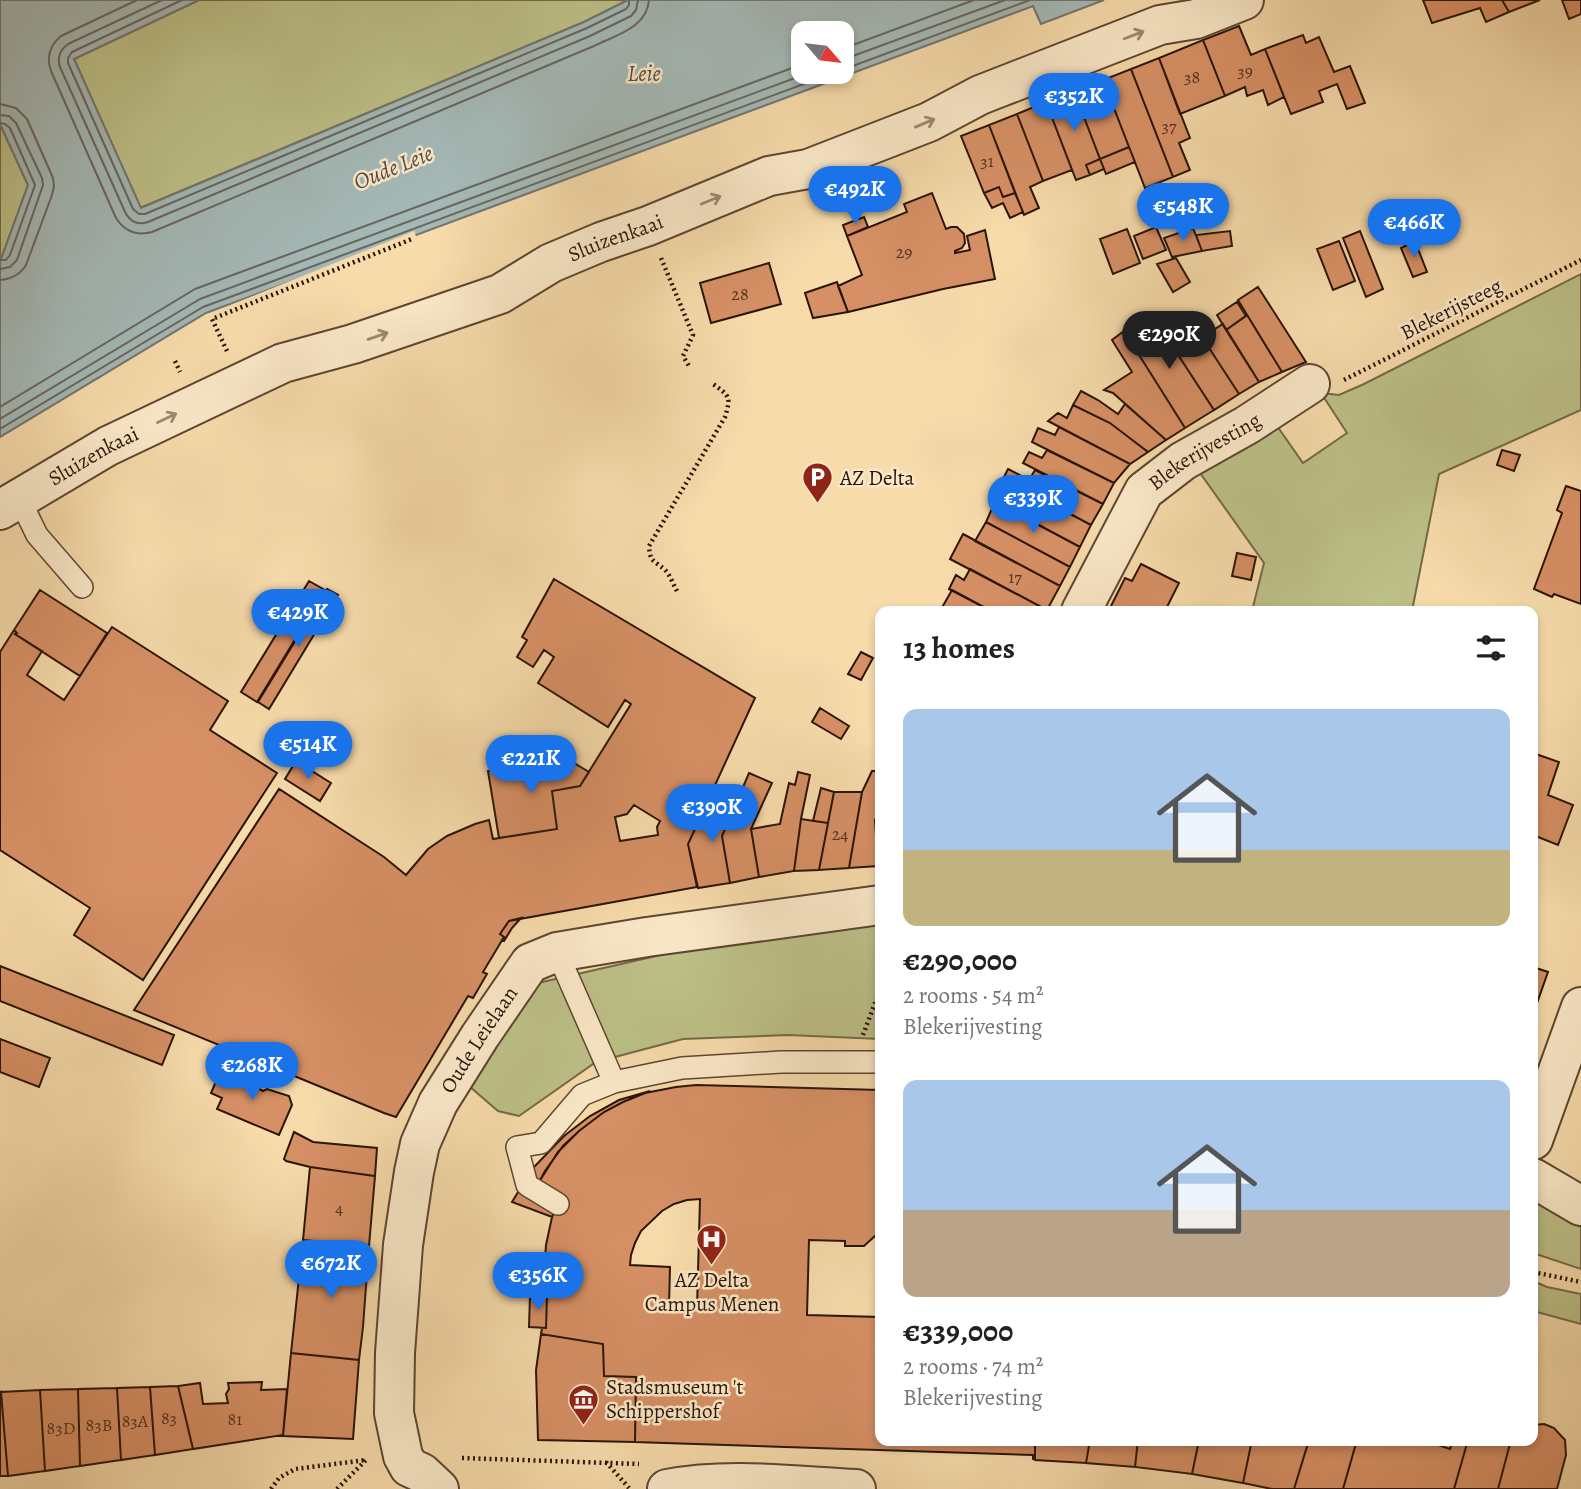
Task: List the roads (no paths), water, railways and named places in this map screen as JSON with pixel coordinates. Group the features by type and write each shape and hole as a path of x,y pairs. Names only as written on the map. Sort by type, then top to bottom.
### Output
{"street":[{"name":"Sluizenkaai","path":"10,504 108,446 284,363 353,344 499,294 551,263 601,242 648,226 769,176 808,169 929,122 980,95 1160,25 1196,19 1244,0"},
{"name":"Blekerijvesting","path":"1084,606 1144,491 1183,461 1323,385"},
{"name":"Oude Leielaan","path":"405,1472 394,1413 395,1353 403,1245 420,1144 438,1103 530,963 557,952 647,937 875,906"},
{"path":"1538,1125 1581,1007"},
{"path":"1538,1181 1581,1206"},
{"path":"667,1489 692,1484 720,1483 856,1489"}],"lane":[{"path":"10,504 82,587"},
{"path":"557,952 614,1082"},
{"path":"558,1204 527,1185 517,1147 541,1143 582,1095 614,1082 682,1068 781,1062 875,1062"}],"water":[{"name":"Leie","path":"0,0 199,0 74,59 141,208 584,22 628,0 1104,0 1041,24 1033,6 854,72 854,21 791,21 791,84 823,84 206,313 0,437 0,262 28,185 0,124"}],"place":[{"name":"AZ Delta","path":"817,505"},
{"name":"AZ Delta Campus Menen","path":"712,1267"},
{"name":"Stadsmuseum 't Schippershof","path":"583,1426"}],"water label":[{"name":"Oude Leie","path":"393,167"}]}
